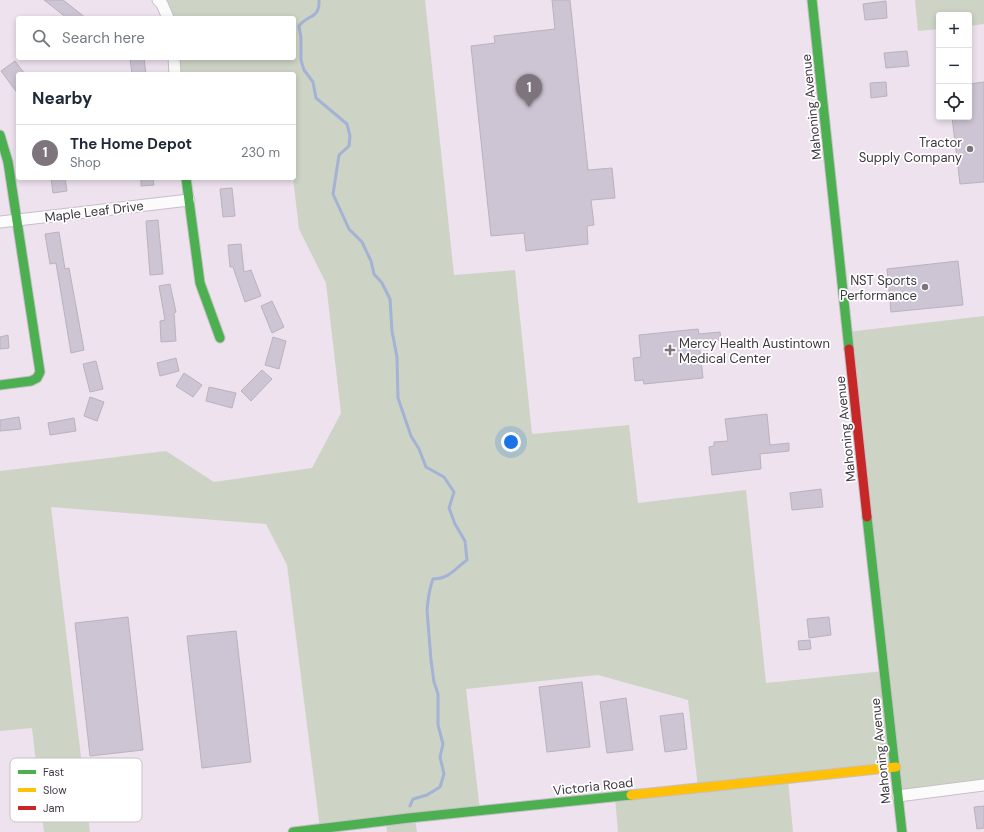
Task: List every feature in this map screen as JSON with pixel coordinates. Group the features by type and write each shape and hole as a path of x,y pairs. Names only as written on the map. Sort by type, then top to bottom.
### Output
{"street":[{"path":"158,0 162,4 167,16"},
{"name":"Mahoning Avenue","path":"812,0 902,832"},
{"path":"174,60 175,72"},
{"path":"0,135 8,162 40,372 36,380 0,385"},
{"path":"186,180 200,283 220,338"},
{"name":"Maple Leaf Drive","path":"0,222 189,200"},
{"name":"Victoria Road","path":"293,832 896,768"},
{"path":"898,796 984,785"}],"green space":[{"path":"158,0 425,0 454,275 515,270 532,434 629,425 638,503 746,490 766,683 884,671 847,332 984,316 984,785 898,796 896,768 788,779 793,832 618,832 615,797 698,788 688,700 598,675 466,689 480,811 415,818 417,832 387,832 386,822 320,829 287,565 266,524 51,507 81,758 35,758 32,728 0,731 0,471 166,451 214,482 312,468 341,413 326,283 299,229 293,180 296,180 296,72 175,72 174,60 296,60 296,16 167,16"},
{"path":"915,0 984,0 984,24 972,26 972,12 936,12 936,29 918,31"},
{"path":"43,822 89,822 90,832 44,832"}],"building":[{"path":"44,0 63,0 83,16 64,16"},
{"path":"552,0 570,0 588,170 612,168 615,198 591,200 594,225 587,226 588,244 526,251 524,233 491,236 471,46 495,43 494,36 555,29"},
{"path":"886,1 887,18 865,20 863,4"},
{"path":"907,51 909,66 886,68 884,53"},
{"path":"130,60 144,60 146,72 132,72"},
{"path":"15,61 23,72 16,72 16,91 1,71"},
{"path":"886,82 887,96 871,98 870,83"},
{"name":"Tractor Supply Company","path":"984,82 984,182 960,184 952,120 972,120 972,84"},
{"path":"51,180 65,180 67,191 53,193"},
{"path":"141,180 153,180 154,185 141,186"},
{"path":"232,188 235,216 223,217 220,189"},
{"path":"158,220 163,274 150,275 146,221"},
{"path":"59,232 65,269 69,268 84,350 71,353 56,263 50,264 45,234"},
{"path":"241,244 244,272 251,270 261,296 245,302 233,267 230,267 228,245"},
{"name":"NST Sports Performance","path":"958,261 963,305 891,312 887,269"},
{"path":"170,284 176,312 174,313 176,341 161,342 160,321 165,320 159,286"},
{"path":"272,301 284,327 272,333 261,306"},
{"name":"Mercy Health Austintown Medical Center","path":"698,329 699,334 720,332 721,340 699,342 703,378 644,384 643,380 635,381 633,358 641,357 639,335"},
{"path":"8,335 9,348 0,349 0,337"},
{"path":"273,337 286,341 279,369 265,365"},
{"path":"176,358 179,371 160,376 157,363"},
{"path":"96,361 103,389 90,392 83,364"},
{"path":"262,370 272,379 251,401 241,391"},
{"path":"184,373 202,385 193,397 176,386"},
{"path":"209,387 236,393 232,408 206,401"},
{"path":"90,397 104,402 97,421 84,416"},
{"path":"767,414 770,445 789,443 789,451 760,454 761,469 712,475 709,447 714,446 714,442 728,441 725,419"},
{"path":"19,417 21,429 0,431 0,420"},
{"path":"74,418 76,431 50,435 48,423"},
{"path":"821,489 823,507 792,510 790,493"},
{"path":"128,617 143,750 90,756 75,623"},
{"path":"829,617 831,635 809,638 807,619"},
{"path":"236,631 251,762 202,768 187,636"},
{"path":"810,640 811,649 799,650 798,641"},
{"path":"582,682 590,747 547,752 539,687"},
{"path":"626,698 633,750 607,753 600,702"},
{"path":"683,713 687,749 665,752 660,716"},
{"path":"984,806 984,828 977,829 974,807"}],"waterway":[{"path":"319,0 318,10 299,26 301,38 301,60 304,70 313,82 316,98 347,124 350,136 349,146 339,155 333,194 349,229 362,242 371,261 374,274 382,283 390,299 392,331 397,357 398,398 411,436 419,449 426,467 444,477 454,492 449,508 455,524 465,541 467,560 448,575 433,579 428,598 427,610 431,660 434,682 438,694 438,725 443,744 440,757 444,774 440,787 427,795 413,799 410,806"}],"traffic: fast":[{"path":"812,0 849,349"},
{"path":"0,135 8,162 40,372 37,378 31,381 0,385"},
{"path":"186,180 200,283 220,338"},
{"path":"867,517 902,832"},
{"path":"293,832 409,818 631,795"}],"traffic: slow":[{"path":"631,795 896,767"}],"traffic: jam":[{"path":"849,349 867,517"}],"place":[{"name":"The Home Depot","path":"529,107"},
{"name":"Tractor Supply Company","path":"970,149"},
{"name":"NST Sports Performance","path":"925,287"},
{"name":"Mercy Health Austintown Medical Center","path":"670,350"}]}
